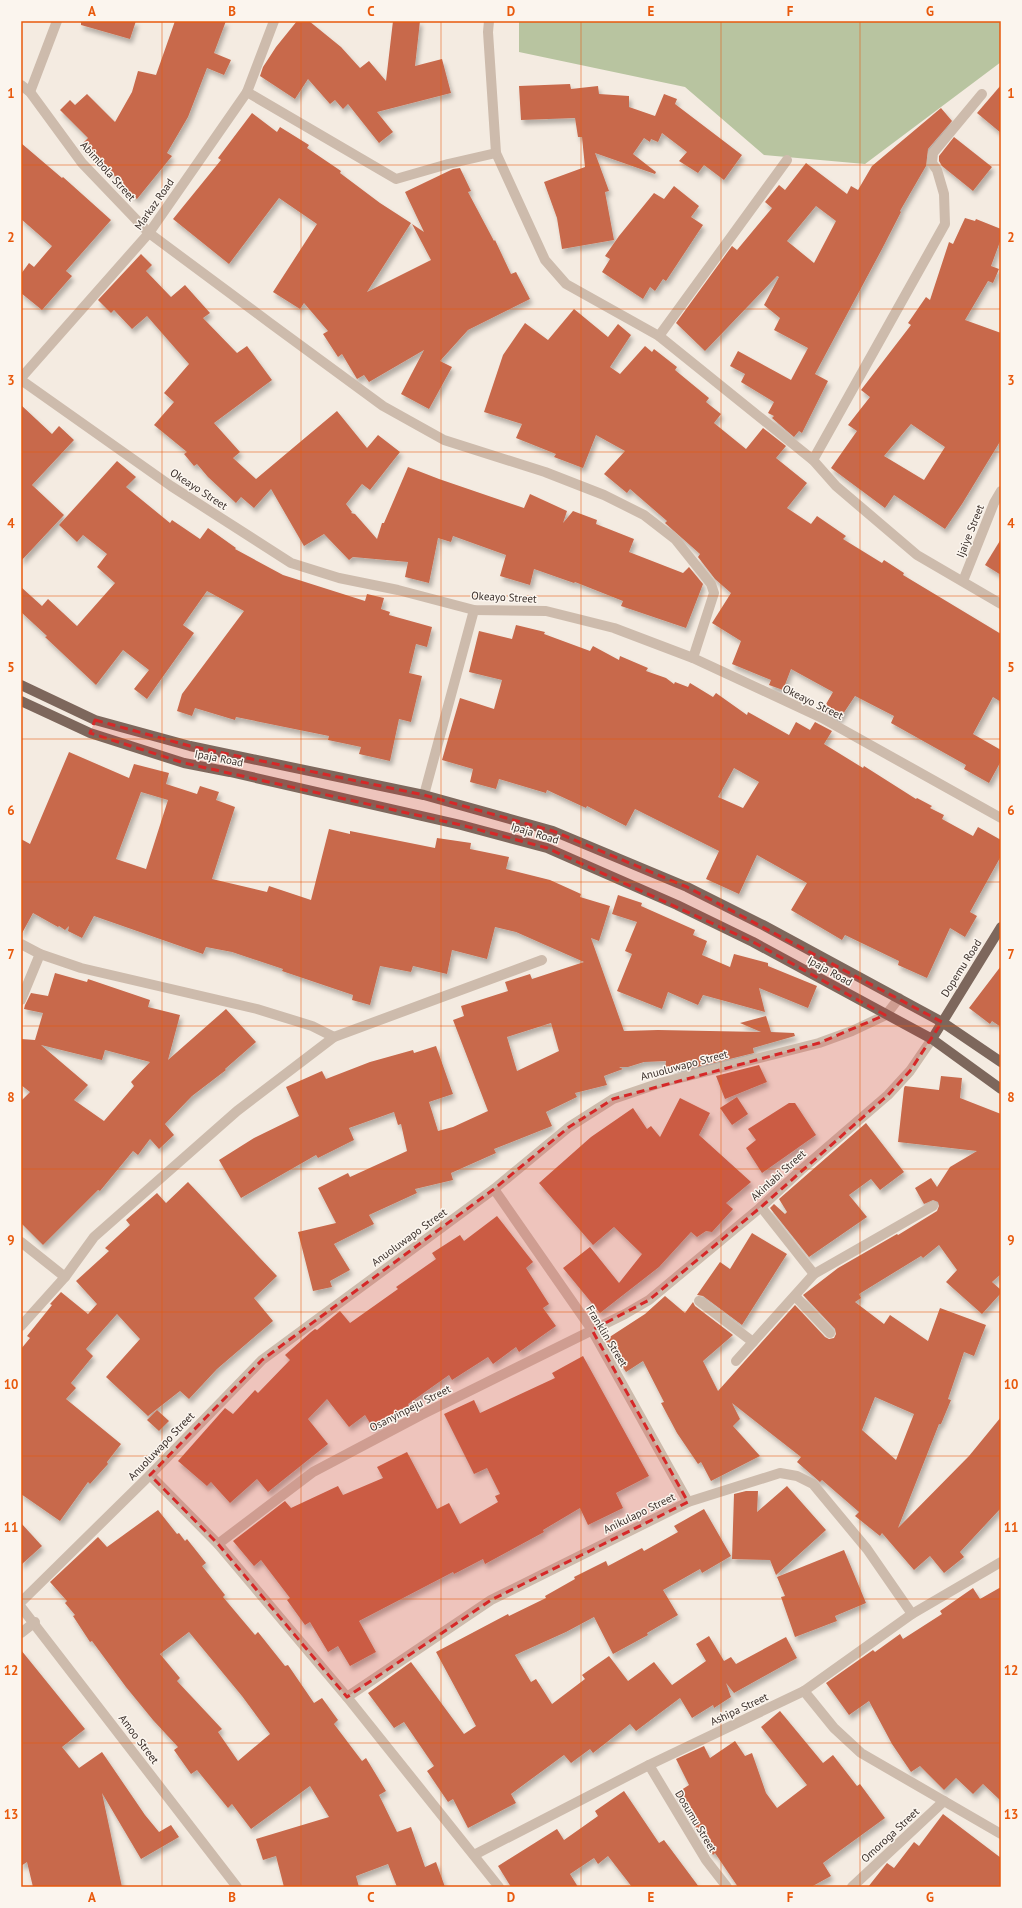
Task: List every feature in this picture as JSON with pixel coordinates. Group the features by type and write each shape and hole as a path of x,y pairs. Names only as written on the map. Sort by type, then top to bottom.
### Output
{"main road":[{"name":"Ipaja Road","path":"21,685 95,720 190,746 424,795 553,831 687,887 763,924 942,1022 1001,1062"},
{"name":"Ipaja Road","path":"21,701 90,732 184,763 461,825 547,848 726,928 932,1039 1001,1089"},
{"path":"90,732 95,720"},
{"name":"Dopemu Road","path":"932,1039 1001,927"}],"street":[{"path":"30,92 57,21"},
{"name":"Markaz Road","path":"21,379 149,233 247,92 274,21"},
{"path":"489,21 488,32 496,154 545,260 566,284 658,336 813,460 836,486 917,555 963,580 1001,604"},
{"name":"Abimbola Street","path":"21,85 30,92 82,163 149,233 383,406 444,440 545,472 604,495 644,515 675,538 711,584 714,593 693,658"},
{"path":"247,92 396,179 434,168 496,154"},
{"path":"813,460 945,224 944,194 937,170 932,163 933,153 982,94"},
{"path":"658,336 787,160"},
{"name":"Okeayo Street","path":"21,379 171,486 291,563 339,578 398,590 474,610 546,611 614,628 693,658 822,718 1001,818"},
{"name":"Ijaiye Street","path":"963,580 994,502 1001,491"},
{"path":"424,795 474,610"},
{"path":"21,944 40,954 81,968 257,1009 312,1026 334,1037"},
{"path":"21,1000 40,954"},
{"path":"21,1326 65,1278 94,1237 237,1111 334,1037 542,960"},
{"path":"886,1015 899,998"},
{"name":"Anuoluwapo Street","path":"21,1602 150,1475 262,1360 494,1188 569,1127 613,1099 660,1083 819,1043 852,1031 886,1015"},
{"name":"Akinlabi Street","path":"626,1314 649,1300 761,1207 888,1095 910,1071 932,1039"},
{"name":"Franklin Street","path":"494,1188 592,1330 688,1502"},
{"path":"736,1361 814,1274 933,1206"},
{"path":"761,1207 814,1274"},
{"path":"21,1242 65,1278"},
{"path":"795,1296 830,1333"},
{"path":"699,1301 753,1342"},
{"name":"Osanyinpeju Street","path":"218,1544 313,1472 421,1415 626,1314"},
{"name":"Anikulapo Street","path":"347,1697 491,1600 688,1502 780,1473 802,1479 812,1484 867,1549 912,1614"},
{"path":"150,1475 218,1544 347,1697 499,1887"},
{"name":"Ashipa Street","path":"474,1855 649,1765 804,1691 912,1614 1001,1562"},
{"name":"Amoo Street","path":"21,1606 35,1622 237,1887"},
{"path":"21,1633 35,1622"},
{"path":"804,1691 834,1728 861,1753 1001,1834"},
{"name":"Dosumu Street","path":"649,1765 706,1860 727,1887"},
{"name":"Omoroga Street","path":"852,1887 944,1801"}],"highlighted area":[{"path":"95,720 190,746 424,795 553,831 687,887 942,1022 910,1071 888,1095 761,1207 649,1300 592,1330 688,1502 491,1600 347,1697 218,1544 150,1475 262,1360 494,1189 569,1127 613,1099 819,1043 885,1015 753,942 547,848 461,825 184,763 90,733"}],"green space":[{"path":"519,21 1001,21 1001,62 865,164 764,155 685,87 519,52"}],"building":[{"path":"81,21 136,21 130,39 81,25"},
{"path":"175,21 226,21 214,53 231,60 224,75 207,68 188,117 167,153 172,156 137,199 114,181 117,178 82,144 88,138 60,110 70,100 75,105 87,94 115,122 132,92 138,71 156,75"},
{"path":"297,21 309,21 341,47 360,68 369,61 386,81 393,21 420,21 415,66 442,59 451,93 377,112 393,132 379,143 348,104 343,109 335,100 330,104 308,79 295,99 260,76 263,67 276,47"},
{"path":"570,84 571,89 598,86 599,94 629,96 629,107 655,116 664,94 677,99 675,104 742,155 724,180 704,165 698,173 679,161 687,152 662,133 658,142 651,139 650,142 644,138 633,154 656,172 655,174 595,153 609,191 605,192 614,240 562,249 557,218 544,182 585,167 582,137 578,137 575,118 521,120 519,86"},
{"path":"1001,85 1001,133 977,113"},
{"path":"941,108 952,121 928,149 926,166 900,211 901,212 882,249 815,374 828,381 802,433 799,431 794,437 772,418 774,416 768,413 774,402 741,382 745,374 730,366 738,351 791,380 808,348 774,330 780,318 764,305 779,277 777,276 705,351 676,323 732,246 737,250 772,208 765,202 779,185 785,190 806,163 847,194 851,186 858,190 872,166","holes":["816,206 836,221 814,263 787,241"]},
{"path":"252,113 277,132 280,127 309,145 307,148 341,171 340,173 380,203 411,223 367,292 431,260 412,224 424,232 405,192 453,169 460,168 471,191 468,192 494,241 495,240 511,274 516,272 530,299 468,330 440,361 452,367 429,409 401,394 424,350 369,382 364,375 357,379 342,354 338,357 323,334 328,331 304,303 300,309 273,292 317,224 279,198 229,264 173,219 221,160 218,158"},
{"path":"954,137 992,167 973,191 942,166 939,161 939,156"},
{"path":"21,143 62,178 63,177 111,220 66,271 72,276 42,310 21,293 21,274 29,263 34,267 52,246 21,219"},
{"path":"674,186 699,206 691,217 703,225 666,281 663,279 655,291 650,287 643,299 602,272 610,259 605,256 619,236 654,193 664,199"},
{"path":"965,218 975,221 976,219 1001,229 1001,239 991,266 999,269 993,283 988,281 965,320 1001,333 1001,440 945,529 894,495 885,508 831,468 857,431 848,425 870,397 861,390 911,325 908,323 926,297 930,300 949,242 953,244","holes":["911,424 945,447 924,480 884,456"]},
{"path":"141,254 152,265 146,271 171,297 185,285 210,313 203,318 237,353 247,346 272,380 214,423 240,452 233,458 256,479 337,411 367,448 378,435 400,452 370,490 362,484 346,504 352,512 351,513 355,514 377,539 382,523 384,523 408,467 524,508 530,494 567,511 563,523 573,511 597,520 596,524 634,539 629,552 683,573 689,567 703,584 686,628 621,606 623,601 575,582 574,583 534,569 530,585 500,576 506,555 453,536 451,542 438,538 429,583 405,577 408,562 353,557 349,560 324,534 304,546 271,489 254,508 241,497 236,503 208,477 197,464 194,466 184,454 187,452 154,425 174,402 164,393 189,364 147,316 132,329 114,310 111,313 98,300"},
{"path":"574,309 608,337 618,324 631,335 610,367 620,374 645,346 652,352 654,349 677,367 675,370 709,398 706,402 721,414 714,423 746,449 763,428 786,446 776,458 807,483 787,508 811,524 817,516 846,536 843,539 882,563 884,560 904,573 903,575 1001,634 1001,702 993,697 973,734 1001,750 1001,761 989,783 964,769 966,765 891,723 894,716 855,696 839,720 822,711 833,692 791,669 783,690 769,685 771,680 732,664 741,641 712,623 731,593 715,579 698,557 700,554 665,523 667,521 630,489 627,493 604,474 625,451 596,435 583,468 554,457 556,454 516,438 522,424 484,412 503,355 525,323 548,340"},
{"path":"21,405 52,434 59,426 74,440 32,485 64,515 21,561"},
{"path":"117,461 136,477 126,487 170,523 172,520 200,539 208,528 236,548 235,549 283,575 365,601 367,594 384,598 381,609 390,612 389,615 432,627 427,647 416,644 409,673 422,676 411,722 399,719 390,761 359,754 361,747 328,740 329,736 236,717 235,720 195,708 192,716 177,711 182,694 244,611 207,591 183,625 194,633 147,699 134,689 149,670 123,650 96,685 21,612 21,587 42,606 48,599 77,626 115,583 97,567 107,554 83,535 77,542 59,525"},
{"path":"1001,539 1001,575 985,565"},
{"path":"516,625 545,632 544,634 590,651 593,646 619,660 620,656 648,668 646,671 666,678 674,684 675,682 688,687 690,683 713,697 716,693 747,715 748,712 789,735 796,722 810,730 815,722 832,731 824,744 863,768 864,766 916,799 917,798 932,806 930,808 944,815 942,819 973,836 978,827 1001,840 1001,856 970,912 977,916 965,937 950,928 927,978 898,965 899,961 845,935 842,940 791,910 807,883 757,855 739,894 706,879 719,851 635,809 626,826 587,806 586,808 547,790 546,793 499,779 496,789 470,782 473,769 442,760 460,698 494,709 502,680 469,672 479,631 512,639","holes":["734,768 759,782 743,808 718,797"]},
{"path":"69,752 129,778 134,764 169,773 166,784 197,794 200,786 219,792 216,800 235,807 212,879 267,892 269,886 311,900 329,829 350,834 350,831 435,848 437,838 471,843 470,849 509,857 506,869 550,880 581,894 580,897 610,906 599,941 591,938 624,1031 658,1030 761,1032 740,1023 766,1016 771,1032 794,1033 795,1036 753,1048 754,1053 689,1069 665,1068 666,1061 644,1062 628,1067 619,1067 623,1069 604,1076 607,1085 575,1093 577,1097 546,1112 552,1126 494,1149 496,1153 451,1173 453,1180 415,1189 417,1193 369,1215 374,1224 334,1244 350,1270 330,1281 332,1287 313,1291 298,1232 336,1223 318,1188 348,1173 350,1177 407,1151 401,1124 398,1125 394,1112 349,1128 354,1140 318,1158 316,1155 241,1198 219,1160 254,1138 299,1116 286,1087 322,1071 326,1079 370,1062 413,1050 414,1053 436,1046 453,1094 429,1102 438,1131 453,1127 488,1111 453,1020 464,1016 461,1006 508,991 505,982 530,974 532,979 584,962 516,932 495,927 487,959 452,950 447,974 413,966 411,972 380,966 370,1005 352,1000 353,995 232,952 206,947 203,954 94,916 82,938 68,931 69,926 65,930 33,913 21,935 21,839 30,844","holes":["141,792 168,800 146,869 116,859","551,1023 559,1051 517,1071 507,1037"]},
{"path":"618,895 642,903 641,906 695,930 693,935 707,941 702,955 730,967 734,954 768,963 768,966 817,986 808,1008 759,988 765,1012 703,995 698,1005 668,992 662,1009 617,991 632,954 625,951 637,922 612,914"},
{"path":"1001,966 1001,1027 992,1021 990,1024 969,1008"},
{"path":"55,973 87,982 88,979 150,1000 148,1007 180,1015 168,1060 226,1009 256,1042 225,1069 226,1070 192,1096 165,1124 174,1135 159,1149 150,1139 138,1155 133,1151 100,1191 98,1190 43,1245 21,1223 21,1101 30,1092 21,1085 21,1039 35,1040 43,1013 24,1009 31,993 48,996","holes":["41,1045 102,1060 105,1050 150,1062 131,1082 134,1086 104,1121 74,1100 88,1085"]},
{"path":"759,1065 767,1082 725,1099 716,1076"},
{"path":"941,1076 962,1078 960,1098 1001,1114 1001,1274 992,1282 1001,1290 1001,1293 982,1314 946,1282 957,1270 939,1245 923,1258 921,1256 859,1294 861,1298 855,1302 884,1324 890,1315 928,1341 940,1308 986,1325 974,1356 964,1352 948,1399 951,1400 941,1424 939,1424 898,1528 969,1456 1001,1417 1001,1508 960,1552 964,1557 944,1573 930,1556 914,1570 882,1533 880,1536 855,1516 859,1512 822,1480 820,1482 797,1462 801,1457 732,1403 740,1419 733,1426 760,1456 711,1481 701,1462 698,1464 677,1433 661,1403 664,1402 643,1361 626,1372 605,1340 645,1314 665,1296 685,1313 693,1302 695,1306 733,1335 703,1361 718,1391 795,1305 825,1337 829,1339 834,1338 836,1334 835,1329 803,1295 838,1268 897,1234 898,1235 937,1211 939,1206 938,1202 933,1200 924,1204 915,1188 931,1178 937,1187 950,1167 977,1151 898,1142 905,1086 939,1090","holes":["875,1397 914,1414 896,1460 862,1430"]},
{"path":"737,1097 748,1114 732,1125 720,1108"},
{"path":"680,1098 710,1113 699,1135 751,1182 726,1203 733,1209 712,1232 706,1231 697,1237 691,1232 659,1267 600,1313 563,1268 590,1247 619,1283 642,1254 614,1227 593,1245 539,1183 591,1137 633,1108 647,1129 651,1126 660,1137"},
{"path":"789,1103 795,1103 816,1135 762,1173 746,1148 756,1140 748,1129"},
{"path":"866,1123 904,1172 880,1190 871,1179 849,1195 867,1217 809,1257 770,1208 774,1204 785,1214 787,1212 779,1199"},
{"path":"188,1182 277,1276 254,1298 273,1321 217,1369 189,1399 180,1391 148,1416 106,1377 140,1339 117,1314 86,1349 93,1356 71,1383 76,1388 66,1399 121,1444 107,1462 108,1464 90,1484 88,1482 60,1521 21,1494 21,1349 30,1338 27,1336 52,1305 50,1304 61,1292 88,1314 97,1304 76,1281 109,1251 105,1248 130,1225 126,1220 157,1193 166,1203"},
{"path":"497,1216 533,1262 526,1268 549,1304 543,1308 556,1326 519,1352 516,1347 493,1364 488,1357 452,1380 449,1375 408,1404 409,1406 373,1428 365,1415 349,1427 327,1399 308,1419 328,1444 268,1492 257,1479 230,1503 211,1482 207,1486 178,1461 225,1408 233,1414 255,1390 258,1393 290,1360 285,1355 311,1332 315,1329 317,1330 340,1311 350,1323 398,1289 396,1287 436,1259 432,1253 460,1235 464,1241"},
{"path":"752,1233 787,1254 742,1325 703,1296 697,1295 720,1262 730,1269"},
{"path":"583,1356 649,1476 616,1493 623,1508 588,1525 580,1508 543,1530 544,1532 485,1564 483,1559 454,1574 453,1572 359,1621 376,1652 350,1666 338,1646 328,1652 310,1622 305,1625 287,1600 290,1598 261,1560 254,1566 233,1541 285,1501 291,1508 338,1486 343,1495 383,1478 377,1467 407,1452 437,1509 449,1503 460,1524 498,1502 495,1496 500,1494 487,1468 474,1474 444,1414 474,1400 480,1413 555,1378 552,1373"},
{"path":"157,1410 169,1421 159,1431 147,1420"},
{"path":"787,1486 826,1530 776,1575 770,1560 732,1559 734,1494 746,1491 758,1491 757,1512"},
{"path":"704,1509 731,1556 702,1573 700,1569 663,1590 678,1615 647,1633 648,1635 613,1654 594,1617 566,1632 515,1655 531,1682 536,1679 552,1704 585,1679 582,1675 609,1656 628,1681 654,1662 672,1685 706,1661 696,1644 709,1636 724,1661 731,1657 736,1664 786,1637 797,1658 734,1693 726,1683 731,1697 714,1708 713,1705 692,1718 680,1698 636,1731 630,1724 593,1753 590,1749 571,1763 564,1755 511,1794 516,1803 468,1828 453,1799 448,1802 427,1771 434,1766 404,1722 394,1728 368,1693 411,1662 464,1734 476,1726 436,1652 508,1614 509,1616 546,1598 545,1596 575,1579 574,1577 606,1561 608,1566 642,1548 644,1551 678,1532 674,1526"},
{"path":"158,1510 177,1534 179,1533 185,1541 187,1539 206,1563 202,1566 225,1595 223,1597 255,1635 258,1632 285,1666 288,1665 314,1703 322,1698 338,1720 334,1724 362,1761 366,1758 386,1791 379,1795 397,1832 411,1827 425,1867 436,1862 445,1887 397,1887 388,1864 356,1876 359,1887 284,1887 276,1856 263,1860 256,1839 329,1817 310,1786 251,1829 232,1804 228,1808 197,1770 191,1774 174,1750 178,1747 153,1720 126,1687 92,1641 90,1642 73,1616 75,1615 65,1603 67,1601 50,1582 98,1537 107,1547","holes":["189,1632 242,1696 270,1734 238,1761 218,1732 222,1729 177,1681 180,1678 160,1654"]},
{"path":"21,1523 42,1546 21,1565"},
{"path":"844,1550 866,1603 835,1616 837,1621 795,1637 781,1597 785,1596 777,1577"},
{"path":"1001,1587 1001,1801 983,1784 973,1794 956,1778 944,1790 920,1766 911,1772 892,1744 869,1701 849,1715 826,1683 873,1650 875,1652 900,1634 903,1639 942,1614 940,1611 973,1588 980,1599"},
{"path":"21,1650 85,1729 62,1747 79,1768 102,1752 145,1815 159,1832 171,1825 179,1837 141,1859 102,1793 122,1887 33,1887 27,1862 21,1866"},
{"path":"780,1711 823,1763 833,1755 857,1786 860,1784 885,1818 823,1863 831,1876 811,1887 738,1887 715,1853 713,1855 675,1794 689,1785 676,1759 704,1746 710,1758 735,1741 745,1756 752,1753 766,1793 777,1808 807,1785 761,1727"},
{"path":"624,1791 659,1843 664,1840 699,1887 632,1887 608,1856 598,1864 594,1858 570,1874 578,1887 511,1887 498,1866 557,1829 564,1840 598,1816 595,1811"},
{"path":"943,1814 1001,1858 1001,1887 868,1887 887,1863 894,1868 914,1842 919,1846"}]}
